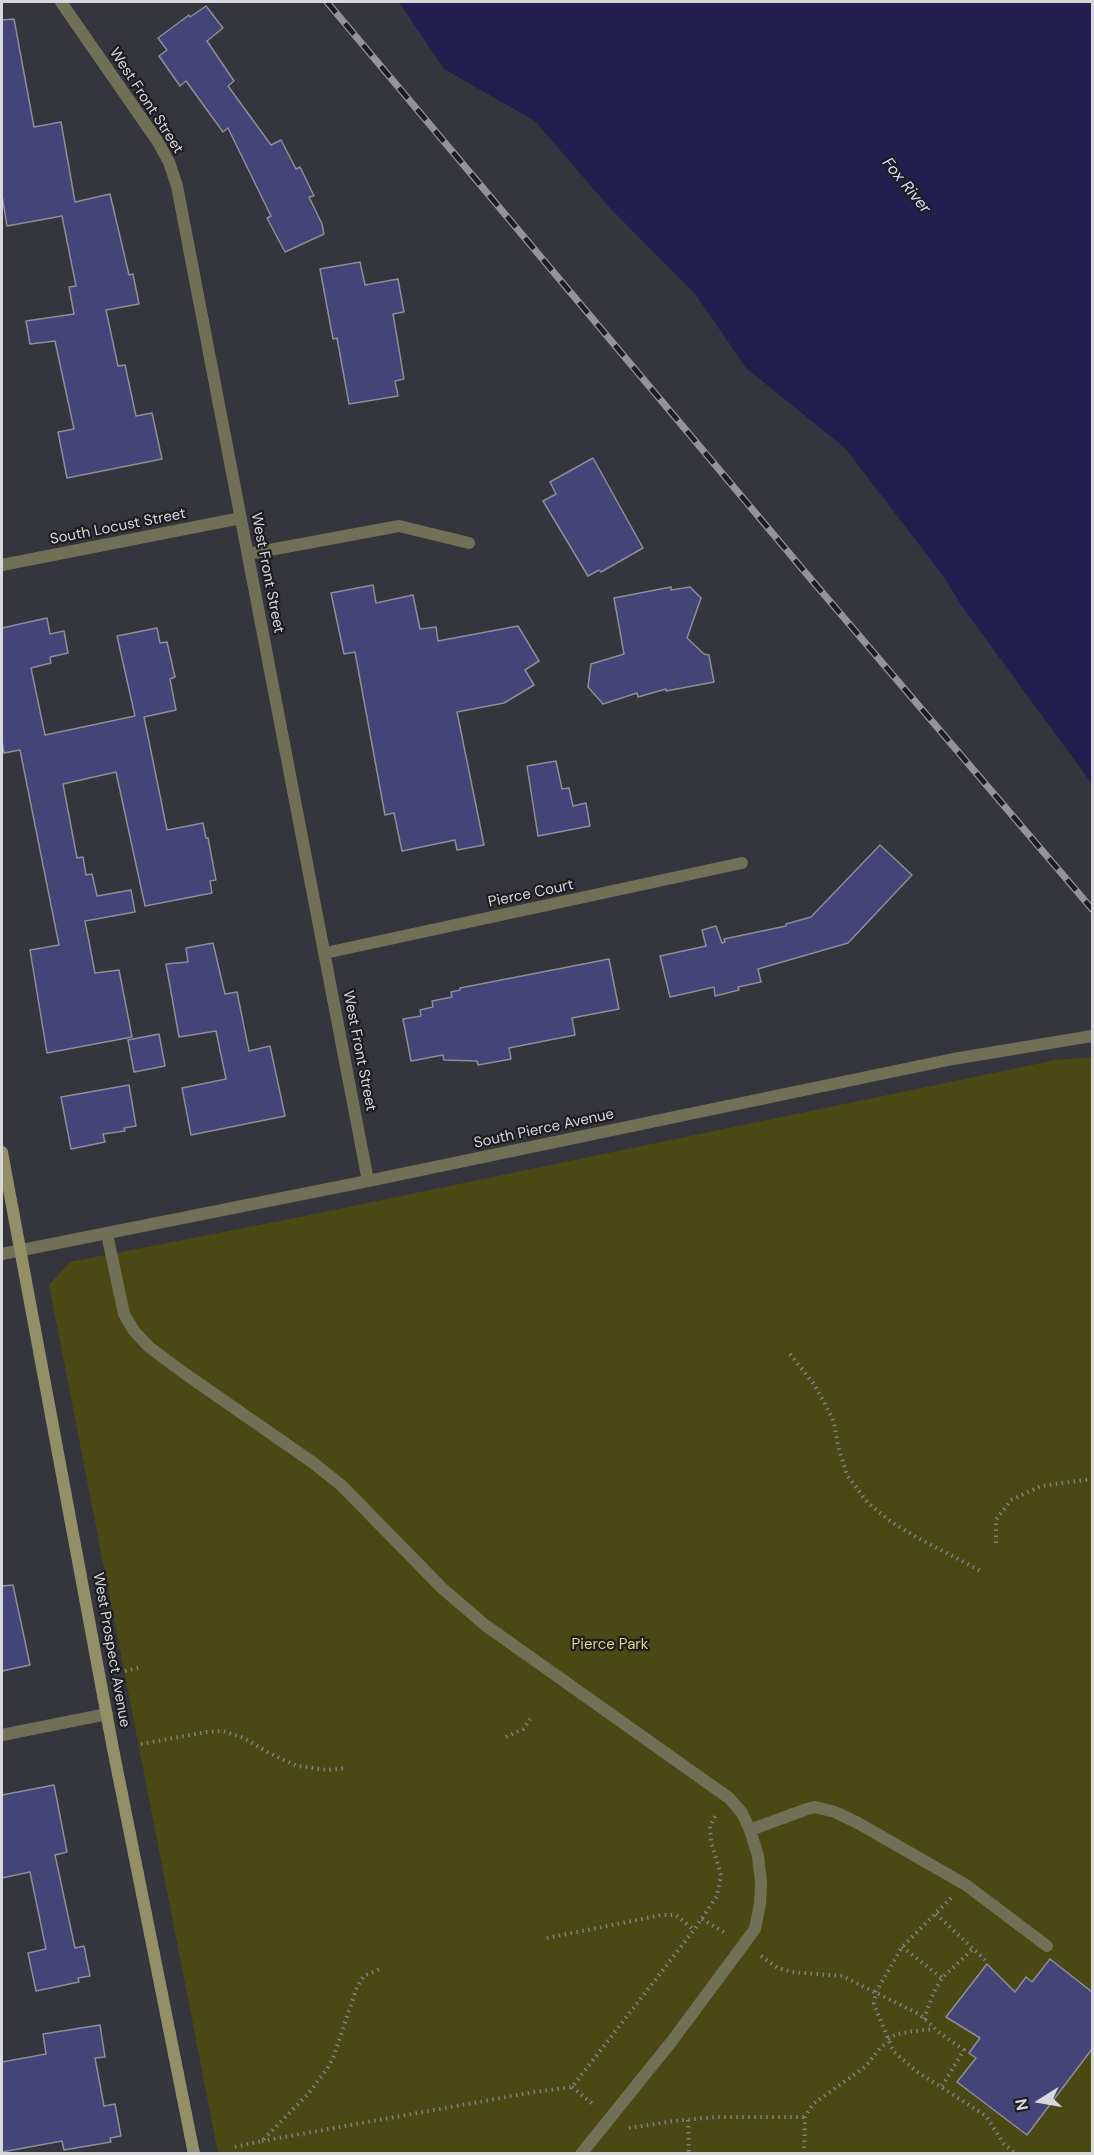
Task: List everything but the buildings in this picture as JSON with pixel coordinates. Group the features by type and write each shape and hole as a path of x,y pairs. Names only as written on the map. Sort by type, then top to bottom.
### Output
{"main road":[{"name":"West Prospect Avenue","path":"2,1152 107,1714 194,2154"}],"street":[{"name":"West Front Street","path":"61,2 158,142 169,162 177,186 368,1181"},
{"name":"South Locust Street","path":"2,565 241,518"},
{"path":"248,554 399,526 469,543"},
{"name":"Pierce Court","path":"325,953 742,863"},
{"name":"South Pierce Avenue","path":"2,1254 368,1181 953,1059 1092,1036"},
{"path":"107,1234 124,1314 134,1331 149,1347 296,1450 341,1485 442,1588 485,1625 729,1798 742,1813 758,1856 761,1882 755,1929 672,2041 581,2154"},
{"path":"2,1735 107,1714"},
{"path":"750,1830 807,1809 823,1808 858,1823 960,1882 1047,1946"}],"path":[{"path":"790,1353 813,1383 825,1404 834,1422 838,1446 847,1475 867,1502 890,1521 916,1537 981,1571"},
{"path":"996,1543 996,1520 1011,1500 1041,1486 1092,1479"},
{"path":"125,1671 142,1667"},
{"path":"506,1737 523,1729 530,1719"},
{"path":"141,1744 206,1731 223,1731 244,1738 297,1766 328,1770 345,1768"},
{"path":"236,2147 572,2087 694,1930 717,1896 720,1886 719,1864 711,1842 710,1826 713,1818 729,1798"},
{"path":"960,1882 953,1895 902,1947 876,1992 874,2004 893,2050 904,2061 986,2116 1004,2144 1016,2154"},
{"path":"936,1914 985,1960"},
{"path":"547,1938 662,1915 676,1916 694,1930"},
{"path":"902,1947 942,1978"},
{"path":"924,2019 933,1994 942,1978 973,1949"},
{"path":"760,1955 778,1968 792,1972 842,1976 924,2019 964,2050 942,2086"},
{"path":"262,2141 300,2103 327,2069 357,1987 364,1976 382,1968"},
{"path":"804,2154 805,2117 813,2104 866,2066 880,2048 897,2034 935,2029"},
{"path":"625,2129 716,2117 805,2117"},
{"path":"688,2120 688,2154"}],"green space":[{"name":"Pierce Park","path":"1092,1057 1092,2153 218,2153 49,1285 70,1262 300,1217 1056,1060"}],"water":[{"name":"Fox River","path":"399,2 1092,2 1092,784 961,605 944,577 845,448 746,368 696,295 609,207 535,121 444,69"}],"railway":[{"path":"327,2 810,578 1092,909"}]}
